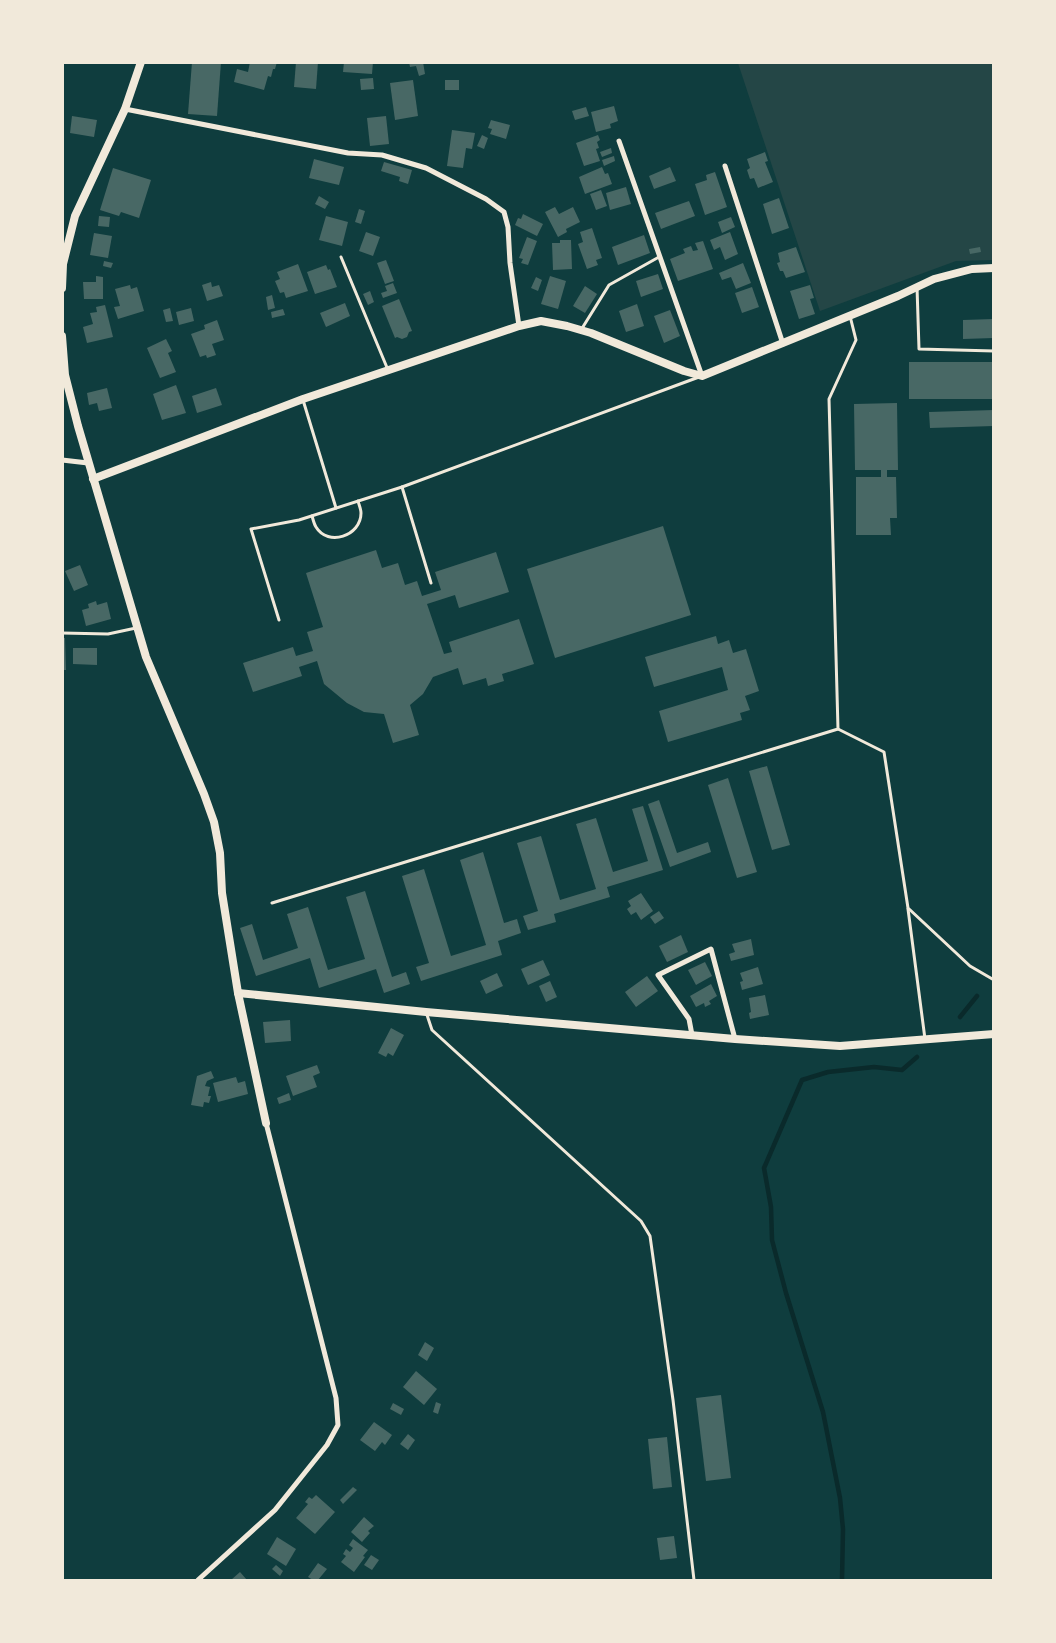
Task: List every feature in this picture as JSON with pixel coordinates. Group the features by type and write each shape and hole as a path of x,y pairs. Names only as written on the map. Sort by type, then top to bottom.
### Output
{"street":[{"path":"62,288 64,264 75,216 125,109 141,62"},
{"path":"125,109 348,153 382,155 426,168 486,199 504,212 508,227 510,263 519,326"},
{"path":"619,141 702,376"},
{"path":"725,166 783,344"},
{"path":"93,479 303,399 519,326 541,321 581,330 684,371 702,376 850,316 934,279 972,270 994,268"},
{"path":"62,336 65,375 88,462 146,657 214,822 220,853 222,893 238,993 266,1123 336,1398 338,1425 327,1445 275,1510 198,1580"},
{"path":"62,460 88,462"},
{"path":"692,1035 689,1019 658,975 711,949 736,1039"},
{"path":"238,993 426,1012 736,1039 840,1046 994,1034"}],"lane":[{"path":"581,330 608,285 660,256"},
{"path":"341,257 388,371"},
{"path":"917,287 919,349 994,351"},
{"path":"838,729 830,399 856,340 850,316"},
{"path":"279,620 251,529 261,529 312,516 402,487 702,376"},
{"path":"303,399 336,508"},
{"path":"402,487 431,583"},
{"path":"312,516 316,528 325,536 338,538 349,534 358,525 361,513 358,501"},
{"path":"62,633 108,634 137,628"},
{"path":"272,902 838,729 884,752 908,908 925,1040"},
{"path":"908,908 970,966 994,980"},
{"path":"426,1012 432,1030 641,1222 650,1236 673,1400 694,1580"}],"shaded area":[{"path":"738,63 993,63 993,260 956,261 820,311"}],"building":[{"path":"192,62 221,62 217,116 188,114"},
{"path":"250,62 277,62 271,77 268,76 264,90 234,82 237,69 248,72"},
{"path":"296,62 318,62 316,89 294,87"},
{"path":"344,62 373,62 372,74 343,72"},
{"path":"409,62 423,62 425,74 419,76 416,66 410,67"},
{"path":"373,78 374,89 361,90 360,79"},
{"path":"413,80 418,116 395,120 390,83"},
{"path":"445,80 459,80 459,90 445,90"},
{"path":"614,106 618,121 610,124 611,128 596,132 591,112"},
{"path":"586,107 589,116 575,120 572,111"},
{"path":"72,116 97,120 94,137 70,133"},
{"path":"386,116 389,144 370,146 367,118"},
{"path":"491,120 510,125 506,139 490,134 492,129 488,128"},
{"path":"452,130 475,133 472,149 466,148 463,168 447,166"},
{"path":"482,135 488,138 484,149 477,146"},
{"path":"598,135 600,140 597,142 599,148 596,149 600,161 584,166 576,143"},
{"path":"611,148 612,153 602,157 600,152"},
{"path":"765,152 768,161 765,162 773,182 758,188 754,178 750,179 747,170 750,168 747,159"},
{"path":"614,156 615,161 604,166 602,160"},
{"path":"314,159 344,167 339,185 309,178"},
{"path":"384,162 412,170 408,184 399,181 400,177 381,171"},
{"path":"602,167 605,174 608,173 612,184 585,194 579,177"},
{"path":"670,167 676,181 654,189 649,176"},
{"path":"113,168 151,180 139,218 121,212 119,216 100,210"},
{"path":"715,172 727,207 705,215 695,184 707,180 706,175"},
{"path":"626,187 631,204 610,210 606,193"},
{"path":"601,190 607,206 596,210 590,194"},
{"path":"319,196 329,202 325,209 315,204"},
{"path":"779,198 789,228 772,234 763,204"},
{"path":"689,201 695,216 661,229 655,213"},
{"path":"555,207 559,214 573,207 580,222 566,229 567,232 558,237 545,212"},
{"path":"359,209 365,211 361,224 355,222"},
{"path":"523,214 543,224 537,236 515,225 518,218 521,219"},
{"path":"99,216 110,217 109,227 98,226"},
{"path":"326,216 348,222 342,246 319,240"},
{"path":"731,217 735,227 722,233 718,222"},
{"path":"592,228 602,258 596,260 598,265 587,269 578,244 583,242 580,232"},
{"path":"366,232 380,237 373,256 359,251"},
{"path":"730,232 738,254 725,260 720,247 714,250 710,240"},
{"path":"94,233 112,236 108,258 90,255"},
{"path":"644,235 650,253 618,265 612,247"},
{"path":"527,237 537,241 528,265 521,263 523,259 519,258"},
{"path":"560,240 571,240 572,269 553,270 552,243 560,243"},
{"path":"703,241 713,269 678,281 670,259 685,253 683,249 691,246 693,251 698,250 695,243"},
{"path":"796,247 805,272 786,278 783,271 780,271 777,263 780,262 778,253"},
{"path":"980,247 981,252 970,254 969,249"},
{"path":"386,260 394,281 385,284 377,263"},
{"path":"104,261 113,263 111,268 103,266"},
{"path":"743,263 751,283 736,289 731,277 722,280 719,273"},
{"path":"298,264 308,291 286,298 284,292 280,293 275,281 280,279 277,272"},
{"path":"326,265 328,270 330,269 337,287 315,294 307,272"},
{"path":"658,274 663,289 641,297 636,281"},
{"path":"96,276 103,277 103,299 84,299 83,282 96,282"},
{"path":"550,276 566,281 558,309 541,304"},
{"path":"536,277 542,280 538,291 531,288"},
{"path":"211,282 212,287 219,285 223,296 207,301 202,285"},
{"path":"393,283 397,293 383,298 381,293 387,291 385,286"},
{"path":"130,285 131,289 137,287 144,311 118,319 114,307 120,306 115,289"},
{"path":"810,285 814,298 810,299 815,314 799,319 790,291"},
{"path":"585,286 597,294 585,313 573,306"},
{"path":"752,287 759,307 742,313 735,293"},
{"path":"370,291 374,302 368,305 363,294"},
{"path":"272,295 275,308 268,310 266,297"},
{"path":"399,299 412,331 409,332 407,337 402,339 395,338 382,306"},
{"path":"345,303 350,316 326,327 320,313"},
{"path":"637,304 644,326 626,332 619,311"},
{"path":"105,305 113,337 87,343 83,327 93,324 90,313 97,312 96,307"},
{"path":"170,308 173,321 166,322 163,310"},
{"path":"191,308 194,321 179,325 176,312"},
{"path":"283,309 285,315 272,318 271,312"},
{"path":"670,310 680,336 664,343 654,316"},
{"path":"994,319 994,338 963,339 963,320"},
{"path":"217,320 224,340 212,344 216,355 207,358 206,355 200,357 191,334 205,329 204,325"},
{"path":"166,339 172,351 168,353 176,372 160,378 147,348"},
{"path":"909,362 994,362 994,399 909,399"},
{"path":"176,385 186,413 162,420 153,394"},
{"path":"107,388 112,408 99,411 97,403 89,405 87,393"},
{"path":"216,388 222,405 197,413 192,396"},
{"path":"897,403 898,470 887,470 887,477 896,477 897,518 890,518 891,535 856,535 856,477 881,477 881,470 855,470 854,404"},
{"path":"994,410 994,426 930,428 929,412"},
{"path":"663,526 691,615 555,658 527,569"},
{"path":"376,550 382,568 398,563 405,585 417,581 422,596 441,590 435,572 496,552 509,592 459,608 455,595 427,604 444,654 452,652 449,642 519,619 534,664 502,674 504,681 488,686 486,678 463,685 458,668 433,677 423,694 410,705 419,735 393,743 384,714 364,712 347,703 324,684 317,661 299,667 302,676 253,692 243,663 293,647 296,656 313,651 307,632 323,627 306,573"},
{"path":"80,565 88,585 74,591 65,571"},
{"path":"96,601 97,605 107,602 111,619 86,626 82,610 89,608 88,604"},
{"path":"716,636 718,644 729,640 733,653 746,649 759,691 745,696 750,710 740,713 742,720 668,742 659,711 728,690 722,667 654,687 645,657"},
{"path":"62,638 65,638 66,670 62,670"},
{"path":"73,648 97,648 97,665 73,664"},
{"path":"767,766 790,845 772,850 749,771"},
{"path":"728,778 757,872 737,878 708,785"},
{"path":"659,800 677,853 708,842 711,852 670,867 648,804"},
{"path":"643,806 663,870 607,887 610,897 554,914 556,922 528,930 523,916 538,911 517,843 541,836 560,900 596,889 576,824 596,818 613,872 648,861 632,809"},
{"path":"483,852 504,923 517,919 521,933 498,941 502,955 421,981 416,967 429,963 402,876 424,869 451,956 486,945 460,860"},
{"path":"365,891 392,977 406,972 410,984 384,993 376,969 319,988 310,958 256,976 240,928 252,924 263,960 298,948 287,914 308,907 328,970 365,959 346,897"},
{"path":"641,893 653,911 641,920 636,912 631,915 627,909 631,906 628,901"},
{"path":"659,911 664,918 655,924 650,917"},
{"path":"681,935 688,952 667,962 659,946"},
{"path":"751,939 754,955 731,961 729,954 735,952 732,944"},
{"path":"543,960 550,975 528,985 521,969"},
{"path":"705,962 712,976 696,985 688,970"},
{"path":"758,967 763,984 742,990 740,982 743,981 740,973"},
{"path":"497,973 503,986 486,994 480,981"},
{"path":"647,976 658,991 636,1007 625,992"},
{"path":"550,981 557,997 546,1002 539,986"},
{"path":"711,984 717,996 709,1001 711,1004 705,1007 704,1003 696,1007 690,996"},
{"path":"765,995 769,1015 750,1019 749,998"},
{"path":"290,1020 291,1041 265,1043 263,1022"},
{"path":"391,1028 404,1035 393,1056 388,1053 386,1057 378,1053"},
{"path":"317,1065 320,1073 313,1076 317,1087 293,1096 286,1076"},
{"path":"211,1071 214,1078 207,1081 205,1086 210,1087 208,1096 211,1096 209,1103 204,1102 203,1107 191,1105 197,1076"},
{"path":"236,1077 238,1083 245,1081 248,1094 218,1102 213,1083"},
{"path":"289,1093 291,1100 279,1104 277,1098"},
{"path":"425,1342 434,1348 427,1361 418,1355"},
{"path":"416,1371 437,1389 424,1405 403,1387"},
{"path":"721,1395 731,1478 706,1481 696,1398"},
{"path":"436,1402 441,1404 438,1414 433,1412"},
{"path":"393,1403 404,1409 401,1415 390,1409"},
{"path":"374,1422 392,1435 385,1445 382,1442 375,1451 360,1440"},
{"path":"408,1434 415,1440 408,1450 400,1444"},
{"path":"667,1437 672,1487 653,1489 648,1439"},
{"path":"353,1487 357,1490 343,1504 340,1500"},
{"path":"316,1495 335,1512 315,1534 296,1518 308,1504 305,1502 309,1497 312,1499"},
{"path":"364,1517 374,1526 368,1531 370,1533 362,1542 351,1532"},
{"path":"674,1536 677,1558 660,1560 657,1538"},
{"path":"277,1537 296,1549 286,1566 267,1554"},
{"path":"353,1539 368,1550 354,1572 341,1562 346,1556 343,1554 346,1549 350,1552 353,1548 349,1545"},
{"path":"371,1555 379,1560 372,1570 364,1565"},
{"path":"318,1563 327,1569 318,1580 313,1580 308,1577"},
{"path":"276,1565 283,1571 280,1576 272,1569"},
{"path":"240,1572 247,1580 231,1580"}],"waterway":[{"path":"960,1017 977,996"},
{"path":"842,1580 843,1529 840,1498 823,1412 786,1293 772,1240 771,1207 764,1168 802,1080 828,1072 874,1067 902,1070 917,1057"}]}
